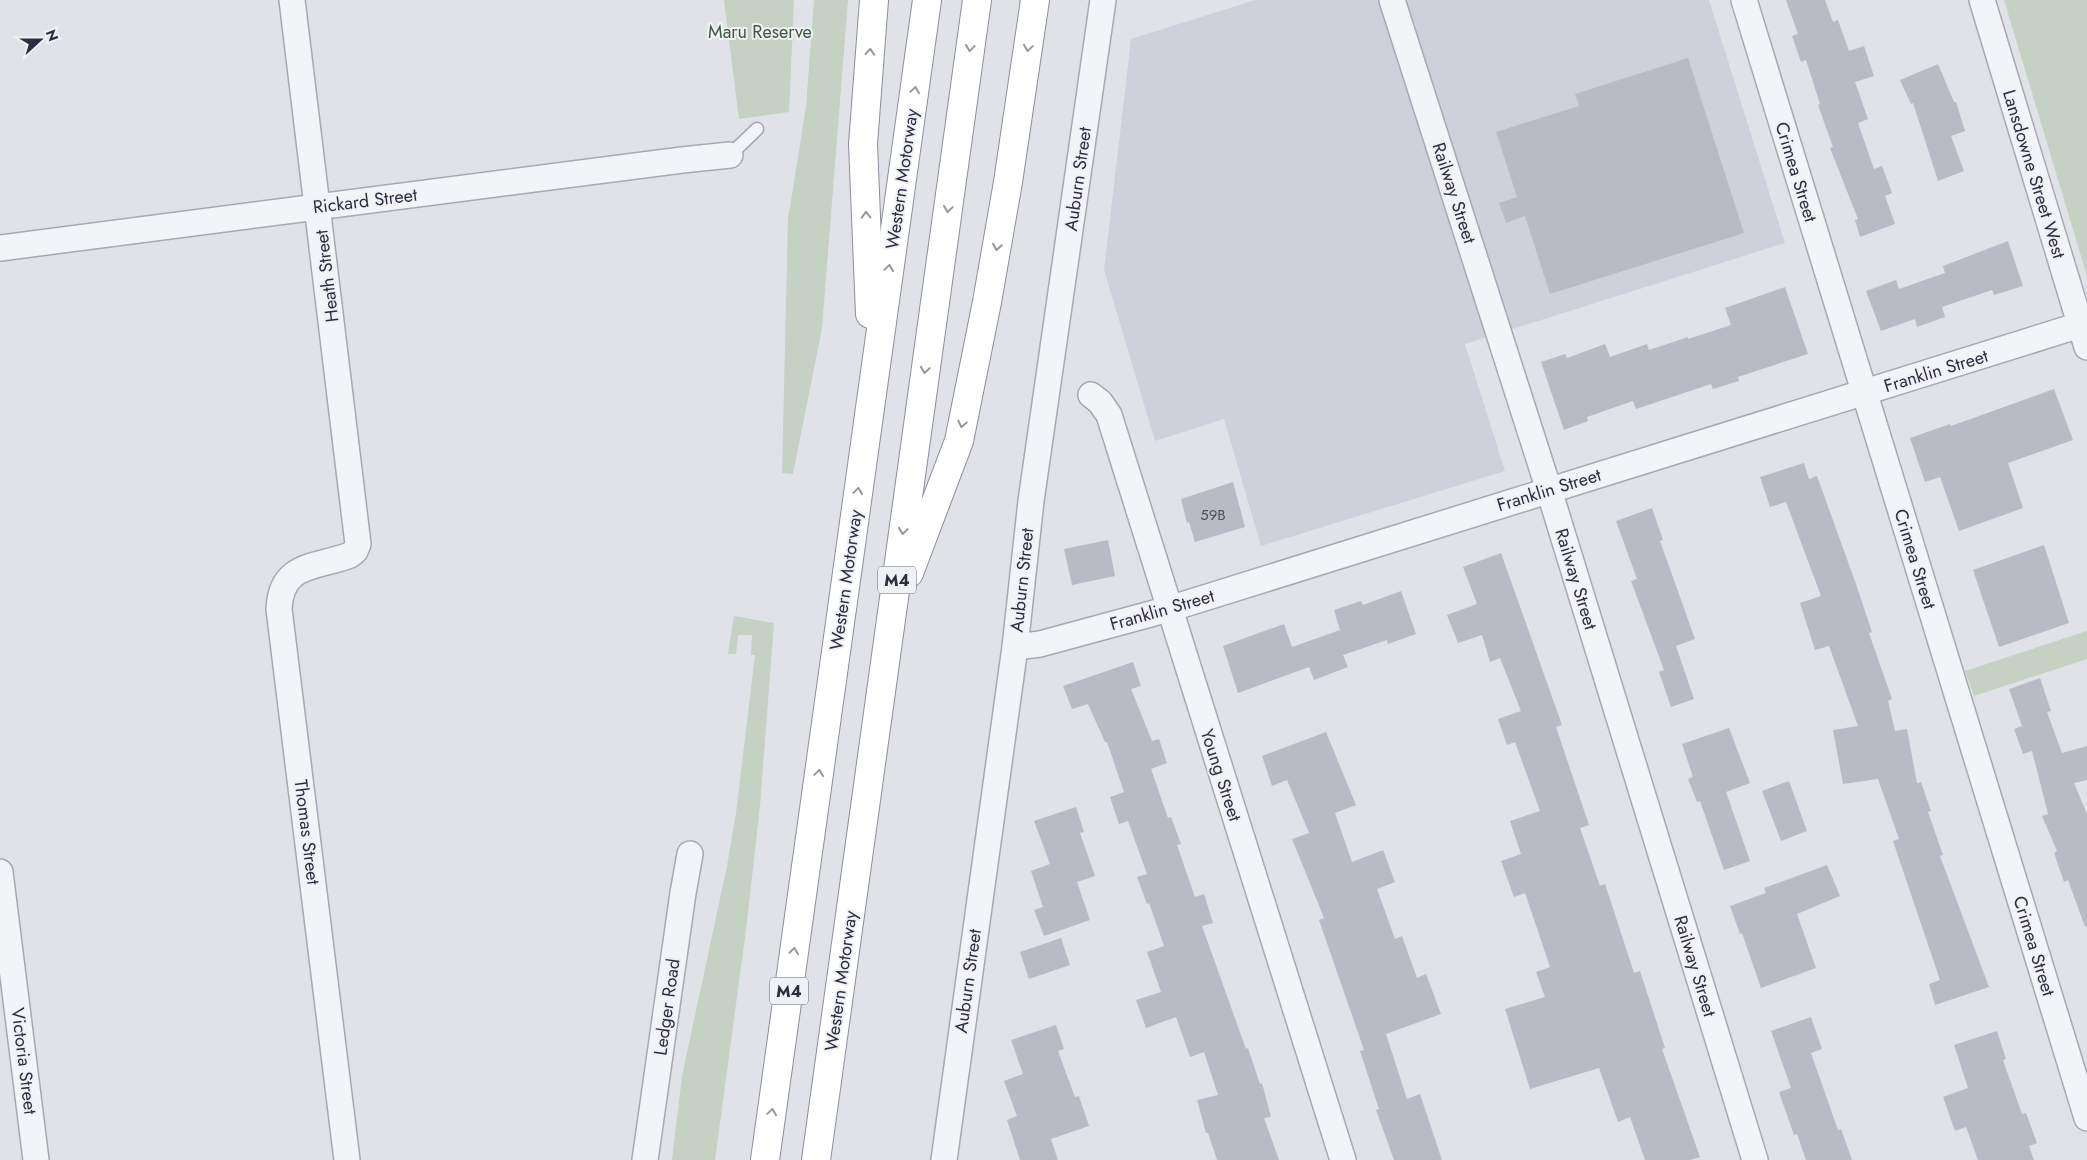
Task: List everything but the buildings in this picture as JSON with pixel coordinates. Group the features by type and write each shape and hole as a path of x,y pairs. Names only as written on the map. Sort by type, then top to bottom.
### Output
{"highway":[{"name":"M4","path":"873,386 863,144 874,0"},
{"name":"Western Motorway","path":"765,1160 927,0"},
{"name":"Western Motorway","path":"816,1160 977,0"},
{"path":"891,619 959,441 988,302 1008,182 1034,0"}],"street":[{"name":"Heath Street","path":"292,0 358,536 358,544 355,551"},
{"name":"Auburn Street","path":"944,1160 1015,647 1031,501 1103,0"},
{"name":"Railway Street","path":"1392,0 1549,490 1755,1160"},
{"name":"Crimea Street","path":"1744,0 1863,394 2087,1118"},
{"name":"Lansdowne Street West","path":"1982,0 2084,336"},
{"name":"Rickard Street","path":"0,248 730,155"},
{"name":"Franklin Street","path":"1015,647 1040,644 1169,609 1863,394 2084,336"},
{"name":"Young Street","path":"1092,395 1100,402 1108,415 1343,1160"},
{"name":"Thomas Street","path":"347,1160 279,609 283,589 292,576 308,566 340,559 355,551"},
{"name":"Ledger Road","path":"645,1160 690,854"},
{"name":"Victoria Street","path":"0,872 4,945 36,1160"}],"lane":[{"path":"730,155 757,129"}],"shaded area":[{"path":"1255,0 1709,0 1785,243 1465,344 1505,471 1261,546 1224,419 1155,441 1104,270 1131,39"}],"green space":[{"name":"Maru Reserve","path":"724,0 794,0 789,112 739,119"},
{"path":"814,0 848,0 822,328 793,474 782,473 788,219 806,107"},
{"path":"2004,0 2087,0 2087,276"},
{"path":"734,616 774,623 760,806 746,930 715,1160 672,1160 682,1076 727,866 736,813 755,655 751,655 752,635 738,635 736,654 728,654"},
{"path":"2087,631 2087,659 1974,696 1965,671"}]}
